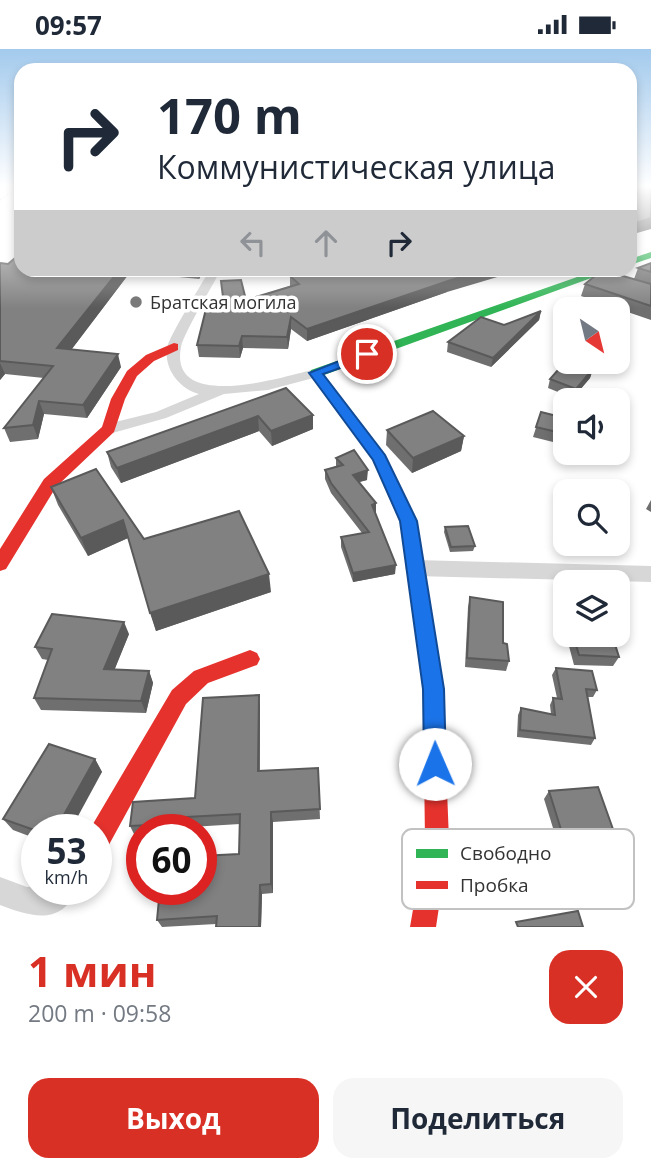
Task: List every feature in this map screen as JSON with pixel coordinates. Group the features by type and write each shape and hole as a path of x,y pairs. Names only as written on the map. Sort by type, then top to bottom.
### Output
{"main road":[{"path":"437,829 434,702 408,521 380,459 316,373 602,277"},
{"path":"0,563 50,483 109,429 118,399 132,374 150,358 174,347"},
{"path":"112,815 179,697 201,677 250,659"},
{"path":"424,927 427,909"}],"street":[{"path":"212,277 174,347 176,367 188,385 200,390 268,386 316,373"},
{"path":"109,429 161,415 223,390"},
{"path":"415,568 651,574"},
{"path":"0,891 21,899"}],"building":[{"path":"14,259 14,277 114,277 57,348 118,354 83,405 39,401 33,425 4,428 53,366 0,361 0,263 8,264"},
{"path":"651,263 651,272 638,268"},
{"path":"291,277 461,277 307,329 291,317 287,337 242,336 239,346 197,345 207,305 224,305 221,281 241,280 246,300 299,284"},
{"path":"594,277 626,277 651,284 651,306 585,284"},
{"path":"541,311 493,358 448,342 481,317 504,325"},
{"path":"554,375 588,375 577,388 550,379"},
{"path":"286,388 313,415 271,431 258,416 117,468 107,452"},
{"path":"433,411 464,436 413,458 387,430"},
{"path":"541,412 553,415 553,431 536,427"},
{"path":"354,450 368,470 353,475 376,503 372,505 396,565 353,573 341,537 369,532 331,483 325,470 343,465 336,458"},
{"path":"96,469 144,539 239,511 269,574 150,613 123,520 81,538 51,487"},
{"path":"468,526 475,546 451,547 445,527"},
{"path":"470,597 503,602 503,643 507,644 509,661 467,658"},
{"path":"52,614 124,622 104,669 149,671 141,701 34,698 52,649 35,647"},
{"path":"577,647 616,647 619,657 579,655"},
{"path":"556,668 592,671 597,690 586,689 595,738 520,730 521,708 555,715 553,698 562,699"},
{"path":"259,695 258,771 318,768 320,809 271,812 271,884 260,885 259,927 216,927 217,916 157,920 158,905 217,905 217,855 239,854 240,814 132,814 133,802 195,798 203,698"},
{"path":"49,744 95,759 64,814 21,814 21,825 3,819"},
{"path":"598,787 613,829 561,829 549,791"},
{"path":"578,911 583,927 518,927 516,922"}],"traffic: fast":[{"path":"637,260 651,255"},
{"path":"395,493 380,459 316,373 588,277"}],"traffic: jam":[{"path":"0,564 50,483 109,429 118,399 132,374 150,358 174,347"},
{"path":"395,493 408,521 433,689 437,829"},
{"path":"112,815 179,697 201,677 250,659"},
{"path":"423,927 426,909"}],"place":[{"name":"Братская могила","path":"136,302"}],"route":[{"path":"367,354 316,373 380,459 408,521 433,689 435,764"}]}
